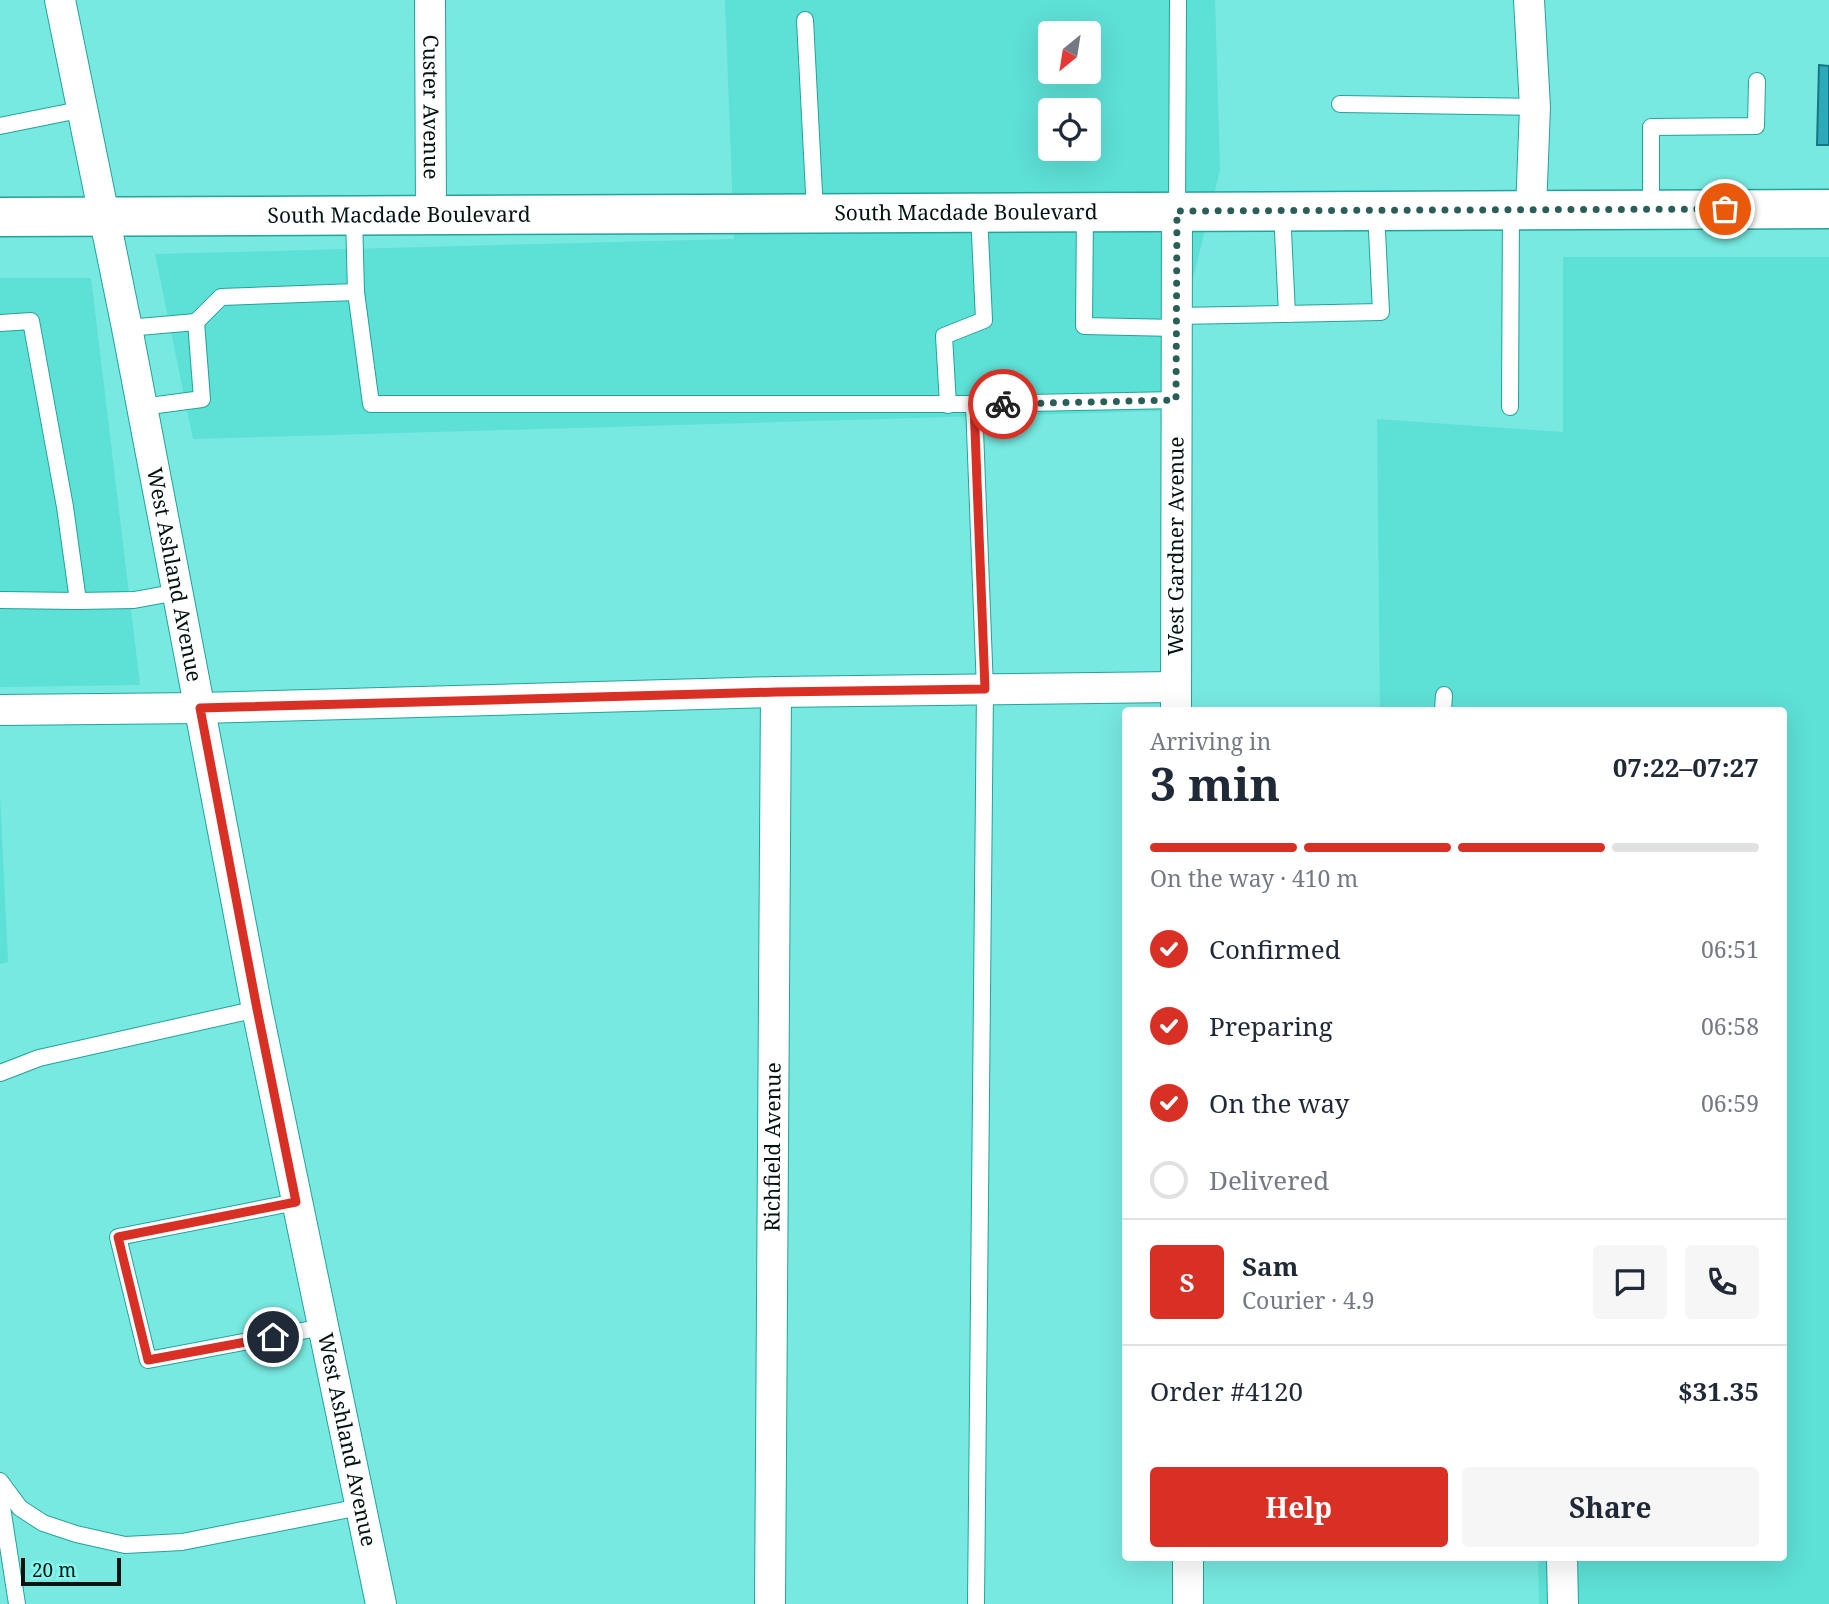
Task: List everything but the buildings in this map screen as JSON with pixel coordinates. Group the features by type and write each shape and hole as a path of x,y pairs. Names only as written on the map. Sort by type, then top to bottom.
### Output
{"main road":[{"name":"South Macdade Boulevard","path":"0,217 1829,209"}],"street":[{"name":"West Ashland Avenue","path":"60,0 127,328 257,1009 381,1604"},
{"name":"Custer Avenue","path":"430,0 431,214"},
{"path":"1521,210 1535,107 1530,0"},
{"name":"West Gardner Avenue","path":"1176,699 1177,211"},
{"path":"0,710 200,708 985,689 1176,699"},
{"name":"Richfield Avenue","path":"770,1604 776,692"},
{"path":"1188,1561 1188,1604"},
{"path":"1562,1561 1563,1604"}],"lane":[{"path":"1177,211 1178,0"},
{"path":"805,20 815,212"},
{"path":"1651,209 1651,127 1756,126 1757,81"},
{"path":"1340,104 1535,107"},
{"path":"0,126 83,109"},
{"path":"1086,211 1084,327 1287,314 1381,312 1376,210"},
{"path":"1510,407 1521,210"},
{"path":"1282,211 1287,314"},
{"path":"948,405 944,336 984,320 978,212"},
{"path":"354,214 356,292 371,404 948,405 1176,400"},
{"path":"127,328 196,322 221,296 356,292"},
{"path":"0,323 31,321 65,508 78,601"},
{"path":"142,407 202,399 196,322"},
{"path":"974,404 985,689 976,1604"},
{"path":"0,600 134,600 178,592"},
{"path":"0,1073 39,1058 257,1009"},
{"path":"296,1202 118,1237 148,1360 323,1327"},
{"path":"0,1481 20,1508 43,1523 125,1545 182,1542 360,1507"},
{"path":"0,1494 17,1604"}],"shaded area":[{"path":"725,0 1215,0 1220,170 1160,411 193,439 155,254 734,239"},
{"path":"1563,257 1829,257 1829,1604 1539,1604 1538,1561 1787,1561 1787,707 1380,707 1377,419 1563,432"},
{"path":"0,278 91,278 140,685 0,687"},
{"path":"0,796 8,962 0,964"}],"way so far":[{"path":"1003,404 1176,400 1177,211 1725,209"}],"route":[{"path":"273,1337 148,1360 118,1237 296,1202 200,708 985,689 974,404 1003,404"}]}
